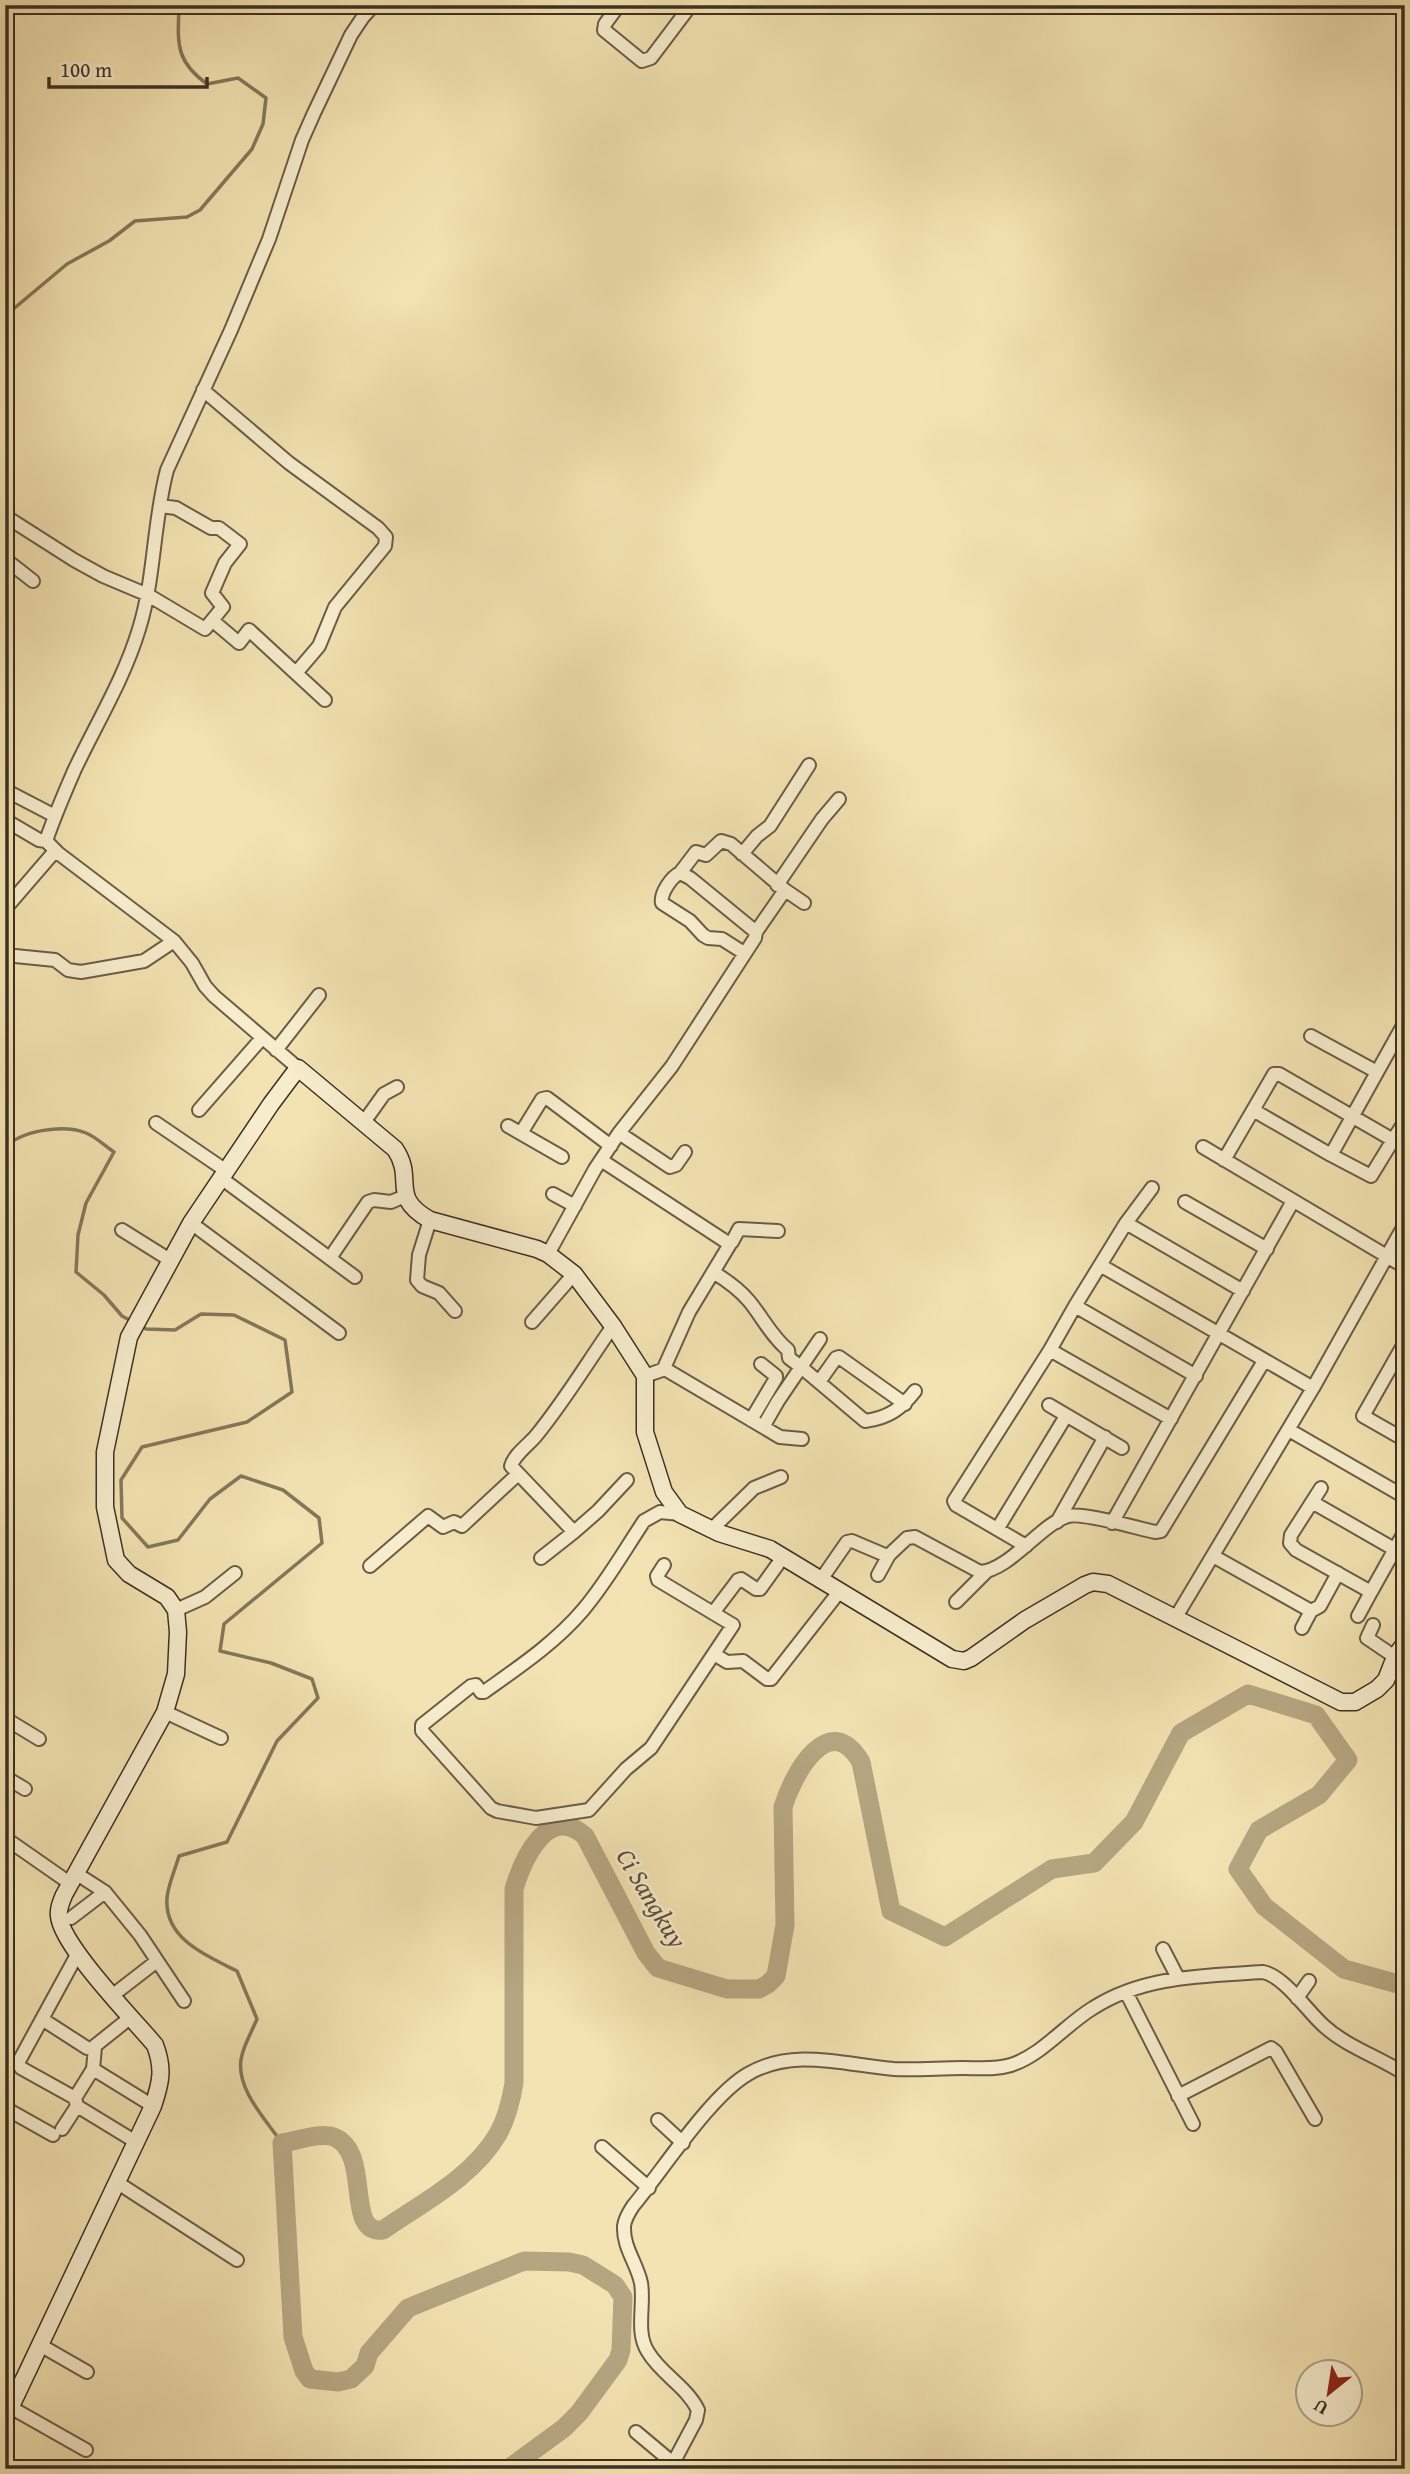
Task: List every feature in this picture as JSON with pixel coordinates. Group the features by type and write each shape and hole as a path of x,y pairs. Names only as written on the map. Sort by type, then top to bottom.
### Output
{"street":[{"path":"5,909 50,846 55,816 128,661 148,595 167,471 269,239 302,140 351,35 374,5"},
{"path":"619,5 605,24 604,30 638,59 647,61 691,5"},
{"path":"203,390 289,463 378,528 386,537 385,545 335,607 319,646 296,673"},
{"path":"5,516 84,565 148,595 202,629 208,628 223,607 212,593 212,588 225,563 240,544 219,528 211,528 176,508 160,506"},
{"path":"5,559 33,580"},
{"path":"213,621 239,643 249,630 325,700"},
{"path":"742,854 757,836 770,826 809,765"},
{"path":"5,790 55,816"},
{"path":"548,1254 601,1160 672,1066 744,953 822,819 839,799"},
{"path":"5,820 50,846 174,941 214,996 395,1149 403,1167 407,1200 416,1212 430,1220 537,1248 575,1275 646,1376 645,1432 664,1492 680,1514"},
{"path":"744,953 722,939 702,935 690,921 662,903 661,898 674,876 680,873 696,852 706,855 724,841 781,888 804,903"},
{"path":"680,873 690,878 756,932"},
{"path":"5,955 55,960 68,970 81,972 144,961 174,941"},
{"path":"276,1050 319,995"},
{"path":"1331,1155 1405,1023"},
{"path":"1311,1036 1377,1072"},
{"path":"199,1110 261,1038"},
{"path":"86,2450 8,2413 153,2106 162,2064 155,2045 78,1953 64,1931 58,1914 60,1904 165,1712 176,1674 176,1610 167,1597 122,1567 113,1552 103,1481 105,1452 129,1337 139,1317 191,1223 298,1068"},
{"path":"1224,1160 1271,1078 1279,1074 1393,1140"},
{"path":"364,1122 384,1094 397,1087"},
{"path":"521,1133 542,1099 547,1098 611,1146"},
{"path":"1253,1110 1371,1176 1405,1121"},
{"path":"156,1124 355,1277"},
{"path":"508,1126 562,1157"},
{"path":"619,1133 670,1167 676,1165 685,1152"},
{"path":"1203,1147 1405,1267"},
{"path":"601,1160 730,1244"},
{"path":"1026,1546 956,1505 954,1501 1050,1350 1126,1223 1152,1188"},
{"path":"553,1194 575,1206"},
{"path":"330,1258 368,1202 407,1200"},
{"path":"1112,1523 1293,1201"},
{"path":"1185,1202 1267,1249"},
{"path":"430,1220 419,1255 417,1280 422,1286 439,1293 455,1311"},
{"path":"191,1223 339,1333"},
{"path":"1126,1223 1243,1291"},
{"path":"1176,1617 1289,1430 1405,1224"},
{"path":"646,1376 664,1368 689,1312 739,1229 778,1231"},
{"path":"122,1230 170,1260"},
{"path":"1100,1265 1313,1388"},
{"path":"713,1272 748,1299 770,1329 772,1337 788,1350 789,1358 865,1421 893,1414 915,1391"},
{"path":"532,1322 575,1275"},
{"path":"1075,1306 1196,1376"},
{"path":"574,1532 511,1466 569,1393 613,1326"},
{"path":"763,1427 820,1339"},
{"path":"1405,1342 1363,1416 1405,1440"},
{"path":"1050,1350 1171,1419"},
{"path":"819,1382 839,1357 905,1404"},
{"path":"956,1602 986,1572 1068,1516 1161,1531 1264,1361"},
{"path":"751,1420 776,1378 761,1364"},
{"path":"664,1368 780,1437 802,1439"},
{"path":"1049,1405 1122,1448"},
{"path":"998,1528 1066,1416"},
{"path":"1289,1430 1405,1497"},
{"path":"1057,1522 1105,1437"},
{"path":"370,1566 428,1516 444,1528 454,1522 462,1526 518,1474"},
{"path":"712,1529 754,1488 781,1476"},
{"path":"541,1558 598,1511 627,1480"},
{"path":"1321,1488 1292,1535 1290,1543 1296,1550 1371,1592"},
{"path":"1312,1503 1394,1549"},
{"path":"664,1565 657,1576 658,1580 733,1625 651,1748 626,1769 589,1810 536,1818 491,1808 421,1730 425,1721 471,1686 476,1685 484,1692 552,1642 594,1596 644,1521 663,1512 680,1514 712,1529 770,1549 958,1661 971,1658 1025,1620 1093,1582 1108,1584 1176,1617 1341,1703 1355,1702 1377,1689 1386,1680 1401,1651 1367,1638 1373,1625"},
{"path":"1358,1616 1405,1531"},
{"path":"878,1575 888,1555 906,1538 915,1537 976,1572 986,1572"},
{"path":"820,1581 847,1542 856,1541 888,1555"},
{"path":"713,1613 738,1580 760,1589 783,1556"},
{"path":"1213,1556 1311,1611"},
{"path":"176,1610 205,1597 235,1573"},
{"path":"1302,1628 1311,1611 1320,1606 1338,1573"},
{"path":"714,1654 727,1662 743,1661 767,1679 771,1679 839,1592"},
{"path":"165,1712 221,1738"},
{"path":"5,1719 39,1739"},
{"path":"5,1777 26,1789"},
{"path":"5,1839 74,1879 105,1892 184,2001"},
{"path":"71,1918 105,1892"},
{"path":"1163,1949 1178,1978"},
{"path":"18,2063 78,1953"},
{"path":"113,1995 157,1961"},
{"path":"636,2432 671,2466 696,2420 698,2410 649,2354 641,2334 640,2280 625,2242 624,2228 628,2214 724,2094 750,2073 809,2058 895,2069 1003,2067 1031,2056 1091,2008 1126,1992 1178,1978 1212,1974 1268,1973 1330,2032 1403,2068"},
{"path":"1297,1998 1309,1981"},
{"path":"1126,1992 1193,2124"},
{"path":"42,2019 87,2048 95,2047 131,2017"},
{"path":"5,2108 57,2132 93,2069 95,2047"},
{"path":"1178,2096 1271,2048 1276,2052 1315,2119"},
{"path":"5,2058 18,2063 136,2142"},
{"path":"93,2069 153,2106"},
{"path":"658,2120 683,2143"},
{"path":"601,2147 649,2188"},
{"path":"118,2183 237,2260"},
{"path":"40,2345 88,2372"}],"waterway":[{"path":"5,316 67,264 109,241 135,221 187,217 200,210 252,149 263,124 266,98 238,78 207,84 196,75 183,58 180,49 179,5"},
{"path":"5,1148 32,1133 66,1129 90,1135 114,1152 86,1203 78,1235 76,1272 104,1295 122,1316 131,1321"},
{"path":"141,1326 146,1329 175,1330 201,1314 234,1315 285,1340 292,1392 247,1422 142,1447 121,1480 122,1518 148,1547 178,1540 210,1499 241,1476 283,1490 319,1518 322,1543 224,1624 220,1651 271,1663 312,1679 318,1698 277,1741 227,1842 179,1856 167,1898 172,1925 180,1935 201,1952 237,1971 257,2019 242,2055 242,2079 253,2102 282,2143"},
{"name":"Ci Sangkuy","path":"508,2469 564,2428 579,2413 618,2360 621,2350 623,2297 615,2285 583,2265 524,2261 408,2308 369,2353 365,2366 351,2379 338,2382 310,2379 304,2371 293,2337 282,2143 330,2136 347,2147 353,2161 364,2220 371,2228 383,2230 446,2188 487,2149 504,2122 514,2083 514,1889 531,1850 549,1830 560,1826 572,1828 585,1836 646,1953 658,1968 727,1989 759,1989 776,1976 785,1925 783,1807 804,1764 825,1744 837,1742 849,1747 861,1762 891,1911 945,1937 1052,1869 1094,1863 1134,1822 1181,1733 1248,1694 1316,1715 1348,1760 1319,1795 1259,1830 1238,1869 1264,1906 1344,1969 1405,1986"}]}
